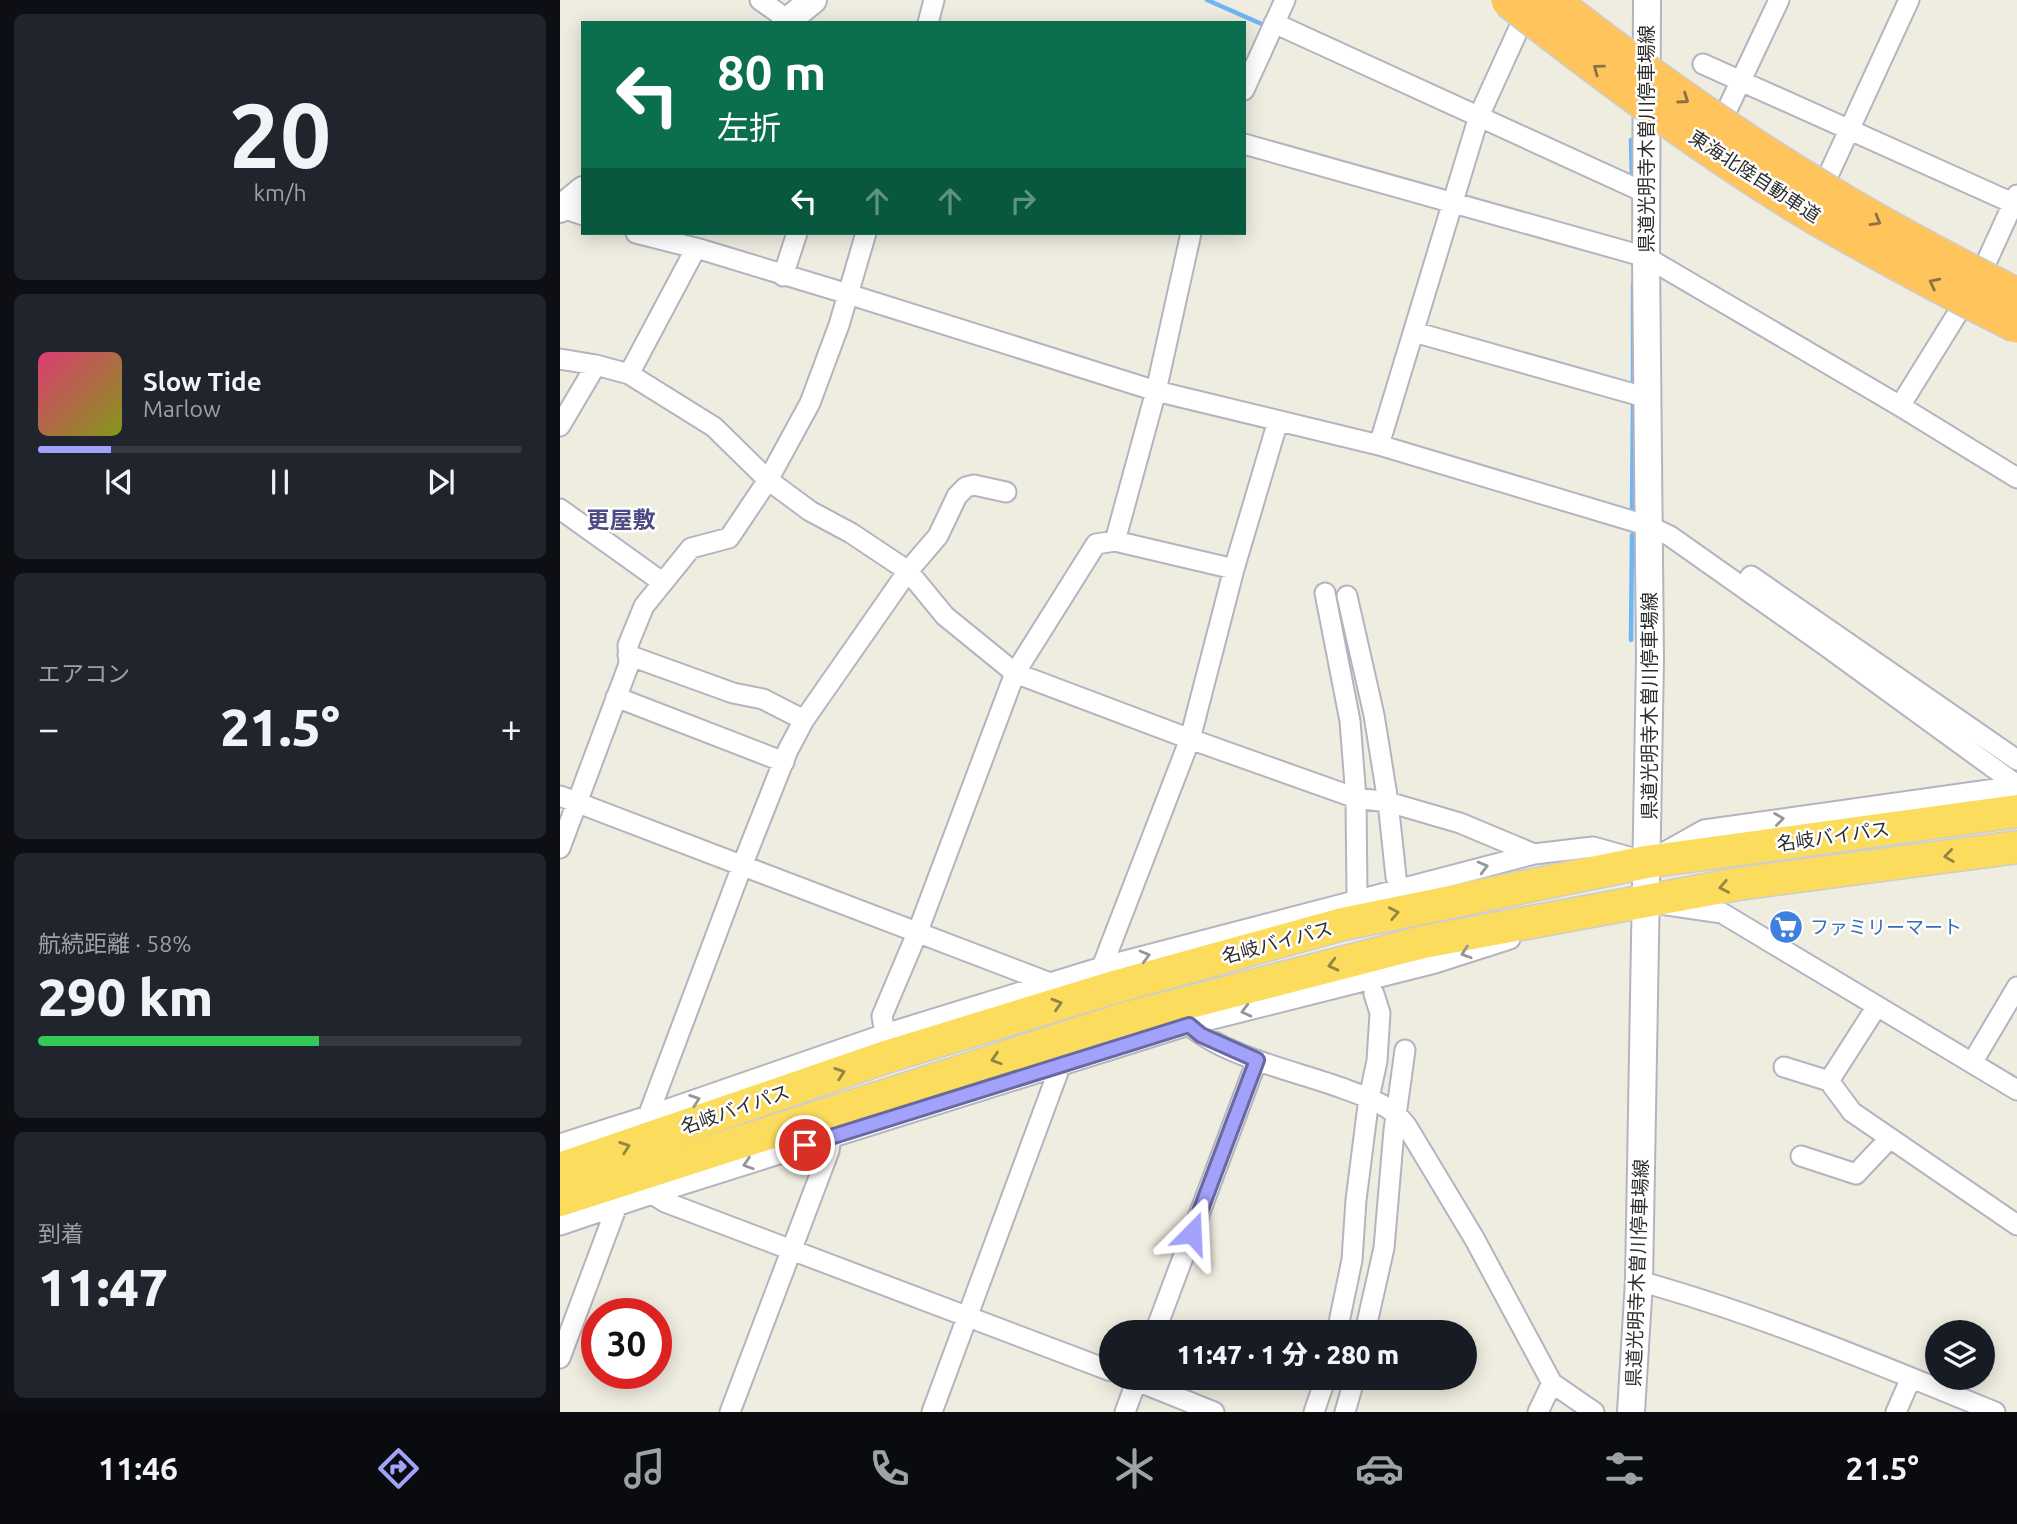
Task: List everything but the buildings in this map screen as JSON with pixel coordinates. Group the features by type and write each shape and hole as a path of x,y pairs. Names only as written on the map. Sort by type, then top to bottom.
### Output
{"highway":[{"name":"東海北陸自動車道","path":"1551,0 1613,49 1723,126 1830,194 1937,256 2017,296"},
{"name":"東海北陸自動車道","path":"1515,13 1709,147 1815,216 1927,279 2017,325"},
{"name":"名岐バイパス","path":"560,1169 889,1056 1111,988 1343,924 1646,862 2017,811"},
{"name":"名岐バイパス","path":"560,1200 1124,1019 1423,942 1738,884 2017,847"}],"main road":[{"path":"791,21 813,0"},
{"name":"県道光明寺木曽川停車場線","path":"1631,1412 1639,1280 1650,658 1646,257 1647,0"},
{"path":"566,210 581,192"}],"street":[{"path":"760,0 789,21"},
{"path":"929,21 934,0"},
{"path":"1246,86 1285,0"},
{"path":"1726,112 1779,0"},
{"path":"1827,178 1909,0"},
{"path":"1379,445 1479,116 1515,13"},
{"path":"1274,23 1646,193"},
{"path":"1703,64 2016,201 1966,299 1900,407"},
{"path":"1246,145 1646,257 2017,478"},
{"path":"644,235 848,294 1156,391 1379,445 1649,526 1670,536 2015,771"},
{"path":"783,276 796,235"},
{"path":"560,848 569,799 629,664 628,645 644,606 691,548 729,538 768,480 810,403 839,325 865,235"},
{"path":"1115,541 1156,391 1191,235"},
{"path":"629,374 696,248"},
{"path":"1414,332 1648,398"},
{"path":"560,359 629,374 714,427 768,480 810,510 908,570 945,616 1015,673 1190,740 1356,798 1388,802 1460,823 1534,854"},
{"path":"560,426 596,365"},
{"path":"1102,967 1190,740 1234,569 1278,421"},
{"path":"648,1116 742,866 804,720 908,570 938,536 957,496 966,487 974,485 1006,492"},
{"path":"560,509 663,582"},
{"path":"885,1034 882,1016 918,931 1015,673 1096,544 1115,541 1234,569"},
{"path":"1325,593 1350,722 1356,798 1357,894"},
{"path":"1347,596 1374,715 1388,802 1396,877"},
{"path":"628,655 733,692 763,699 804,720"},
{"path":"616,697 784,762"},
{"path":"560,1144 885,1034 1102,967 1534,854 1593,847 1646,862 1704,830 2015,771"},
{"path":"569,799 1050,983"},
{"path":"1645,901 1721,913 2017,1090"},
{"path":"560,1225 1189,1025 1434,963 1601,910"},
{"path":"1972,1063 2017,987"},
{"path":"1340,1320 1352,1260 1356,1200 1369,1098 1377,1060 1380,1013 1374,994"},
{"path":"1829,1080 1877,1006"},
{"path":"1189,1025 1201,1035 1257,1060 1369,1098 1396,1113 1406,1125 1474,1238 1552,1383 1594,1412"},
{"path":"1369,1320 1384,1248 1396,1113 1405,1050"},
{"path":"1160,1320 1257,1060"},
{"path":"932,1412 1061,1064"},
{"path":"1784,1067 1829,1080 1852,1112 2017,1226"},
{"path":"730,1412 829,1151 831,1137"},
{"path":"1801,1156 1856,1174 1889,1139"},
{"path":"652,1194 665,1202 1099,1366"},
{"path":"560,1358 617,1206"},
{"path":"1639,1280 1700,1298 1826,1343 1995,1412"},
{"path":"1896,1412 1911,1378"},
{"path":"1538,1412 1552,1383"},
{"path":"1125,1412 1131,1390"},
{"path":"1162,1390 1214,1412"},
{"path":"1314,1412 1322,1390"},
{"path":"1345,1412 1351,1390"}],"waterway":[{"path":"1207,0 1264,25"},
{"path":"1631,140 1632,180"},
{"path":"1633,284 1633,387"},
{"path":"1632,509 1633,403"},
{"path":"1631,640 1632,535"}],"place":[{"name":"ファミリーマート","path":"1786,927"}],"district":[{"name":"更屋敷","path":"621,519"}],"route":[{"path":"805,1145 1189,1025 1201,1035 1257,1060 1192,1233"}]}
